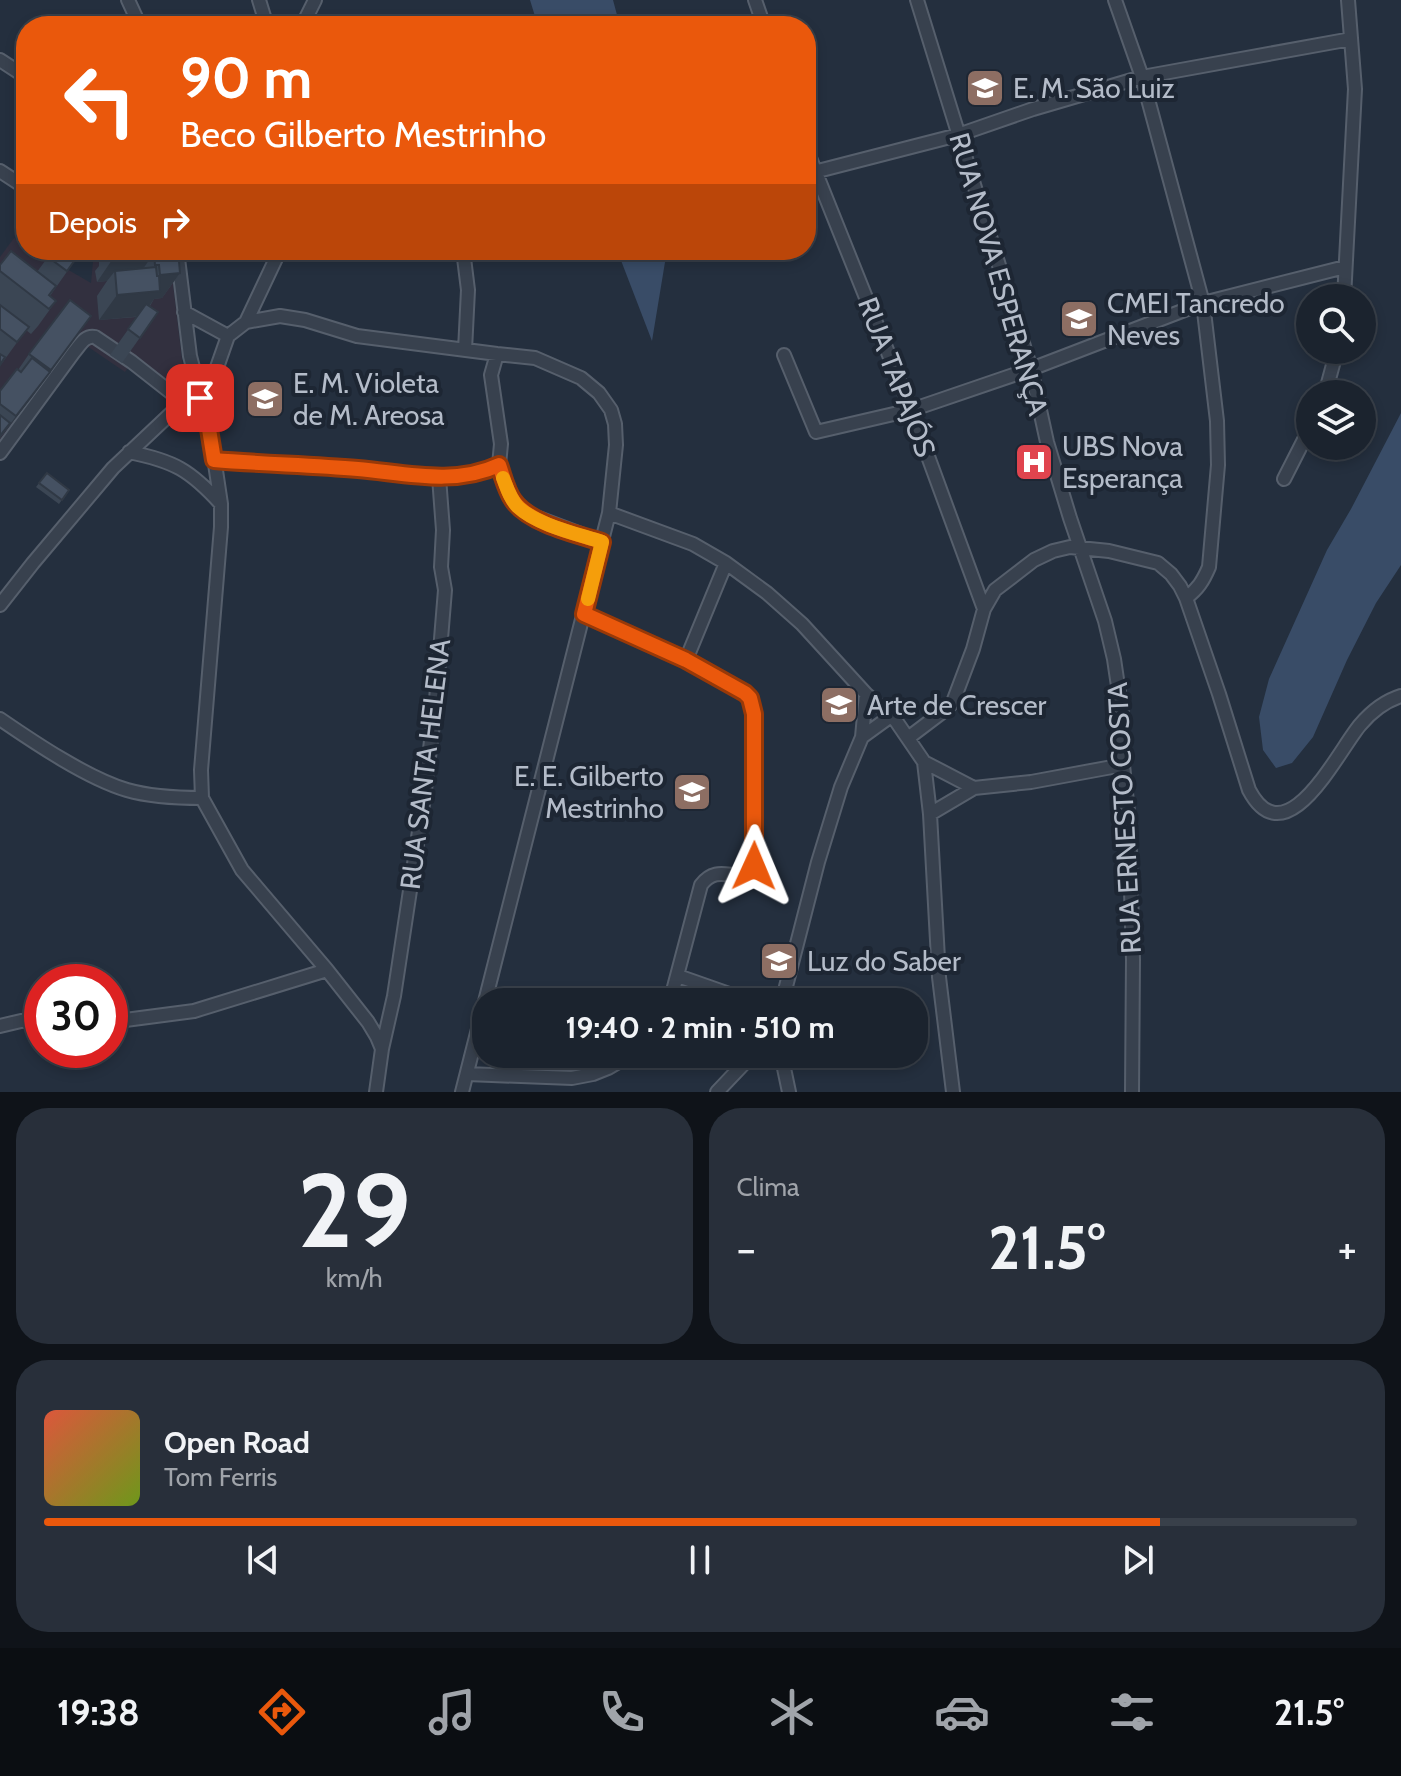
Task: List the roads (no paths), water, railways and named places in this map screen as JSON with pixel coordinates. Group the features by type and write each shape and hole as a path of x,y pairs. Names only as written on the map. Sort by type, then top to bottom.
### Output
{"street":[{"name":"RUA NOVA ESPERANÇA","path":"917,0 1031,369 1047,442 1081,548"},
{"path":"1115,0 1142,77 1203,303 1217,421 1218,465 1209,567 1203,581 1186,598"},
{"path":"1344,284 1355,89 1348,0"},
{"path":"816,171 958,135 1142,77 1351,39"},
{"name":"RUA TAPAJÓS","path":"816,177 911,410 984,609"},
{"path":"178,260 190,356 208,423 221,504 201,770 202,798 242,870 368,1022 382,1049"},
{"path":"0,605 113,468 183,402 200,398 215,373 228,336 246,322 275,260"},
{"path":"464,260 468,290 465,350"},
{"path":"784,355 816,432 911,410 1031,369 1203,303 1345,267"},
{"path":"184,312 228,336"},
{"path":"246,322 280,316 305,320 357,336 535,358 581,378 599,393 611,410 615,424 616,445 609,513 462,1092"},
{"path":"0,453 74,352 89,337 95,337 132,362 183,402"},
{"path":"497,354 491,375 501,444 499,465 509,494 528,514 602,542"},
{"path":"129,452 176,465 205,486 221,504"},
{"path":"1284,479 1296,455"},
{"path":"214,460 439,477 478,473 499,465"},
{"name":"RUA SANTA HELENA","path":"376,1092 394,996 436,700 445,590 441,567 443,530 439,477"},
{"path":"609,513 693,544 767,593 802,624 866,694 891,716 924,762 939,977 953,1092"},
{"path":"908,738 953,702 984,609 995,590 1034,560 1070,547 1125,553 1158,563 1171,574 1186,598 1249,790 1254,800 1267,811 1274,814 1284,812 1307,796 1320,784 1360,725 1384,703 1401,696"},
{"name":"RUA ERNESTO COSTA","path":"1081,548 1105,621 1122,713 1132,898 1132,1092"},
{"path":"686,660 726,563"},
{"path":"584,614 686,660 745,693 750,698 754,714 754,869 748,875 714,873 705,879 698,892 674,988"},
{"path":"786,988 818,862 841,787 862,737 866,694"},
{"path":"862,737 891,716"},
{"path":"0,719 112,785 154,796 202,798"},
{"path":"924,762 974,788"},
{"path":"930,814 974,788 1031,782 1123,765"},
{"path":"128,1020 194,1011 327,970"},
{"path":"678,976 712,988"},
{"path":"0,1026 24,1021"},
{"path":"467,1074 572,1078 608,1068"},
{"path":"717,1092 740,1068"},
{"path":"784,1068 789,1092"}],"water":[{"path":"530,0 613,0 617,16 535,16"},
{"path":"621,260 665,260 652,341"},
{"path":"1401,413 1401,565 1376,603 1313,737 1292,763 1276,768 1263,750 1259,717 1269,679 1327,550"}],"place":[{"name":"E. M. São Luiz","path":"985,88"},
{"name":"CMEI Tancredo Neves","path":"1079,319"},
{"name":"E. M. Violeta de M. Areosa","path":"265,399"},
{"name":"UBS Nova Esperança","path":"1034,462"},
{"name":"Arte de Crescer","path":"839,705"},
{"name":"E. E. Gilberto Mestrinho","path":"692,792"},
{"name":"Luz do Saber","path":"779,961"}]}
